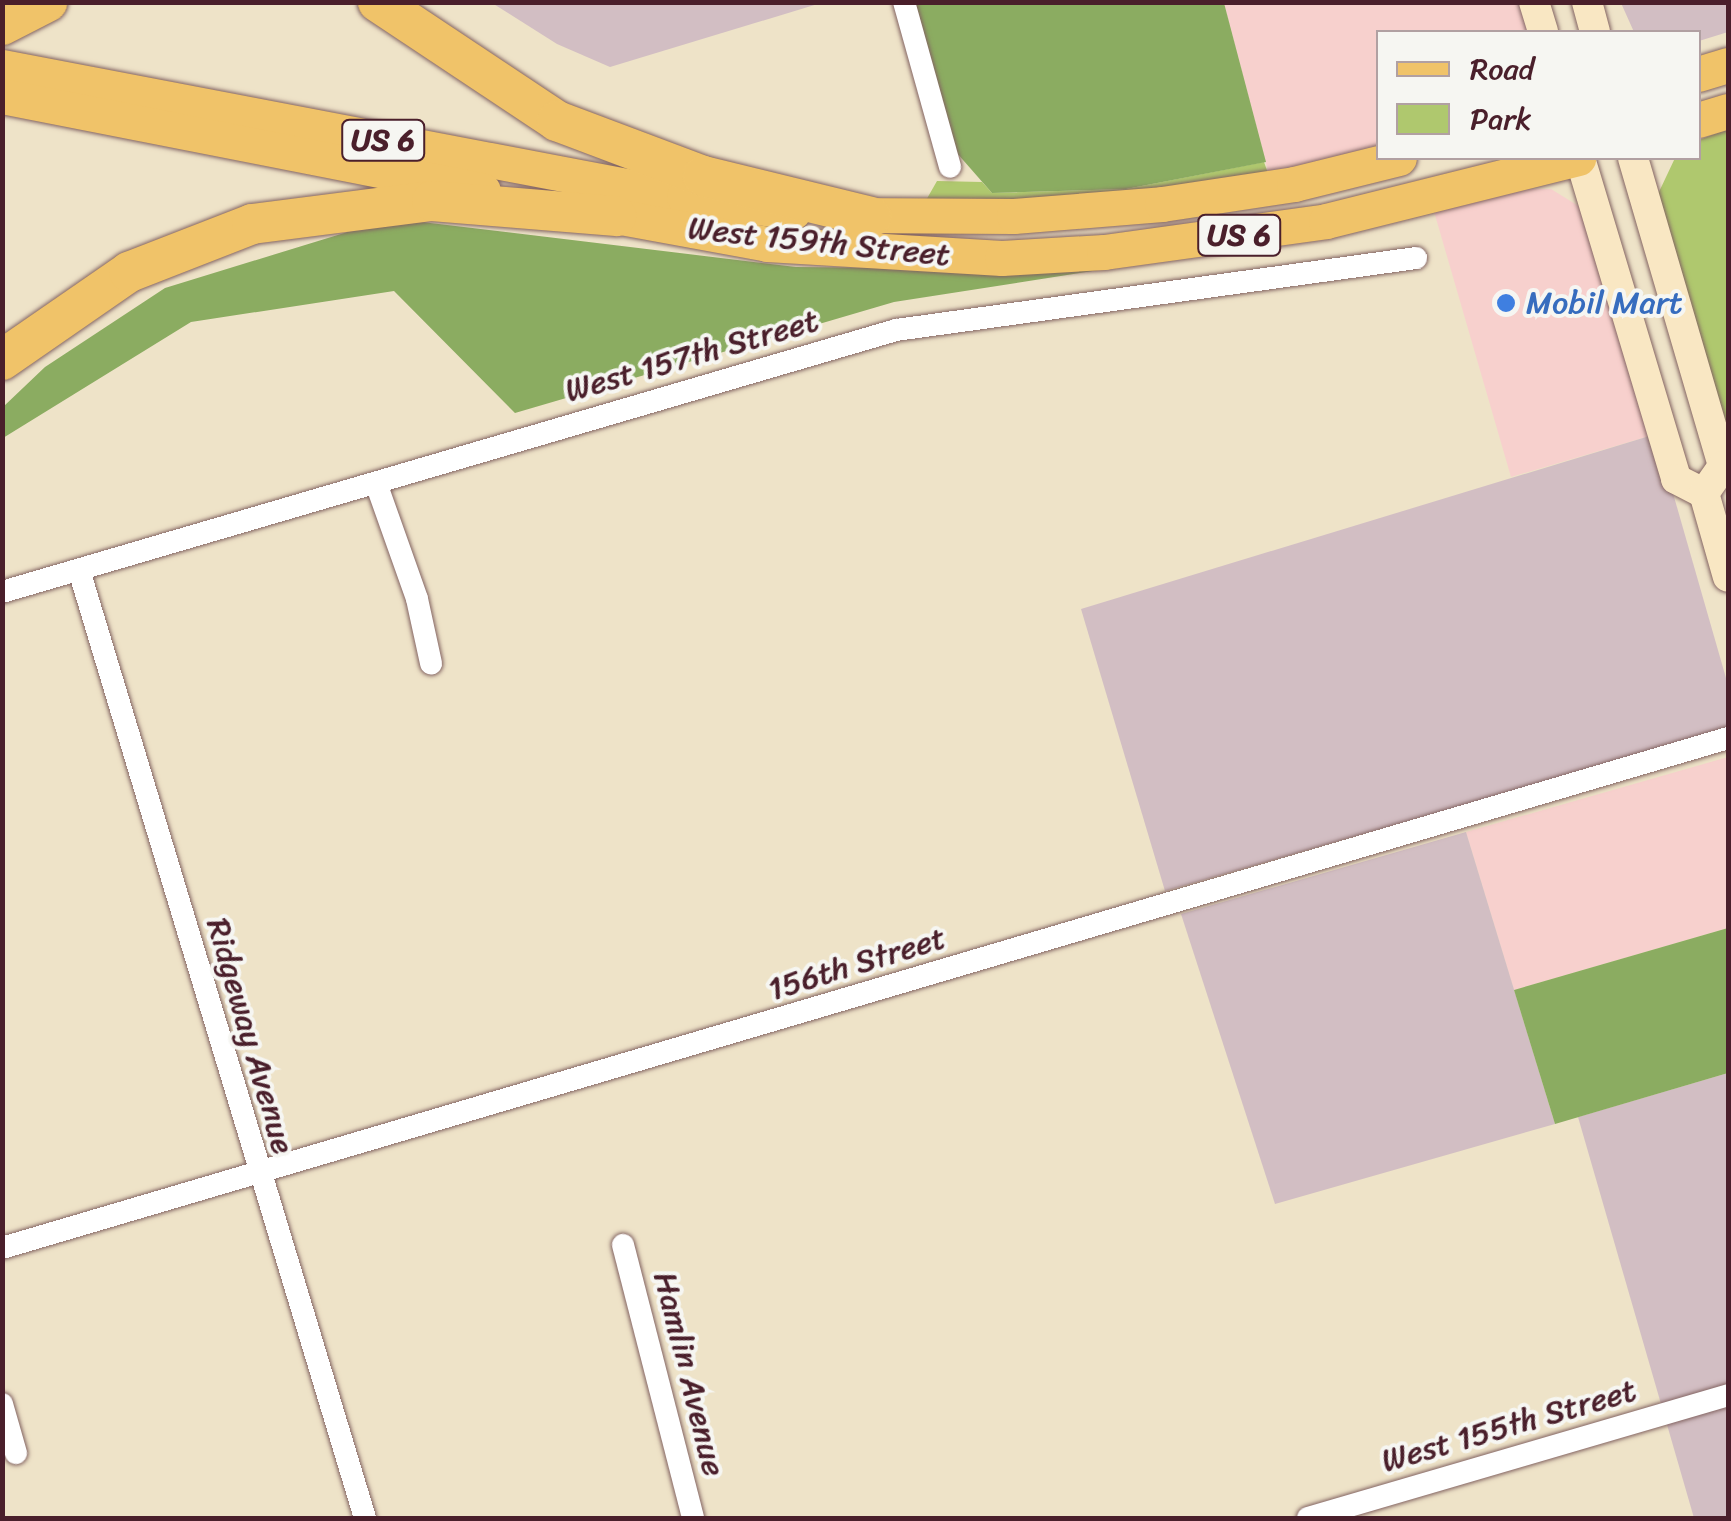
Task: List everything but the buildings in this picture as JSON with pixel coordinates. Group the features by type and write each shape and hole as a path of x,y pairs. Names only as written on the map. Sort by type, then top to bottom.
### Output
{"highway":[{"path":"2,25 47,2"},
{"path":"378,2 556,120 703,176 871,216"},
{"path":"2,360 129,272 252,224 432,201 616,216"}],"main road":[{"path":"1534,2 1542,30"},
{"path":"1586,2 1594,30"},
{"path":"1701,73 1728,65"},
{"name":"West 159th Street","path":"2,67 684,197 871,216 1014,216 1162,204 1294,184 1392,160"},
{"name":"West 159th Street","path":"2,96 768,244 889,256 1104,252 1326,221 1571,160"},
{"path":"1701,119 1728,111"},
{"path":"1580,160 1676,479 1704,493 1728,577"},
{"path":"1634,160 1724,466 1704,493"}],"street":[{"path":"904,2 950,167"},
{"name":"West 157th Street","path":"2,592 896,330 1416,258"},
{"path":"376,482 417,599 431,663"},
{"name":"Ridgeway Avenue","path":"79,570 256,1172 365,1518"},
{"name":"156th Street","path":"2,1248 1728,738"},
{"name":"Hamlin Avenue","path":"623,1245 693,1518"},
{"name":"West 155th Street","path":"1308,1518 1728,1395"},
{"path":"2,1404 16,1453"}],"shaded area":[{"path":"492,3 821,3 610,67 557,44"},
{"path":"1224,3 1529,3 1535,30 1376,30 1376,156 1271,182"},
{"path":"1621,3 1728,3 1728,32 1701,40 1701,30 1633,30"},
{"path":"1502,189 1551,189 1585,210 1656,434 1511,477 1433,208"},
{"path":"1656,434 1728,685 1728,729 1165,891 1081,609"},
{"path":"1728,757 1728,928 1514,990 1466,832"},
{"path":"1466,832 1555,1124 1275,1204 1181,914"},
{"path":"1728,1073 1728,1518 1694,1518 1578,1117"}],"green space":[{"path":"1224,3 1266,162 1126,189 992,193 956,152 916,5"},
{"path":"1728,129 1728,455 1658,194 1674,160 1701,160 1701,139"},
{"path":"1264,162 1271,182 921,209 937,181 982,182 992,193 1126,189"},
{"path":"422,222 796,267 1099,270 894,302 515,413 394,291 191,322 3,438 3,407 45,367 165,288 354,230"},
{"path":"1728,928 1728,1073 1555,1124 1514,990"}],"place":[{"name":"Mobil Mart","path":"1506,303"}]}
